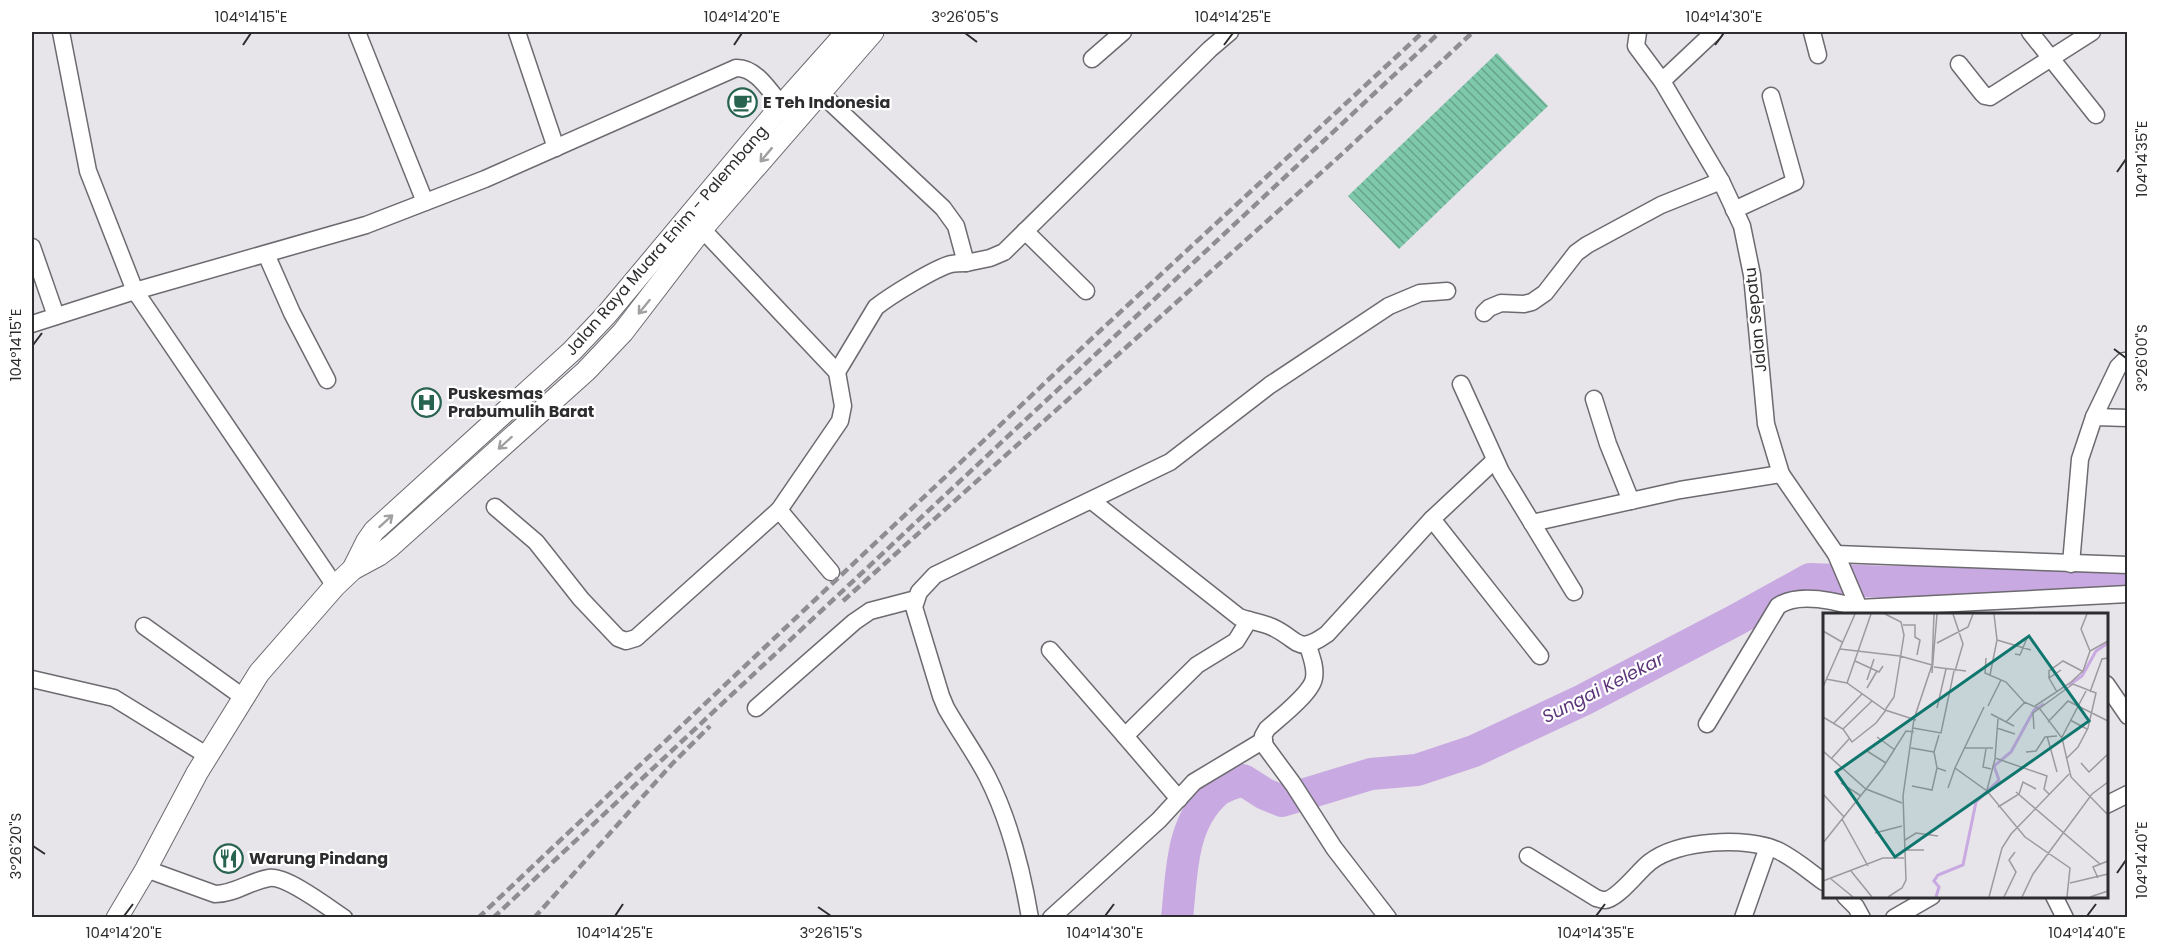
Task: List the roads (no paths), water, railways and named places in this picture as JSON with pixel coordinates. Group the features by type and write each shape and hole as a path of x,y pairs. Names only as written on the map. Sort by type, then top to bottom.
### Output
{"main road":[{"name":"Jalan Raya Muara Enim - Palembang","path":"117,918 197,773 265,665 353,569 391,546 586,371 623,332 693,224 812,85 847,32"},
{"name":"Jalan Raya Muara Enim - Palembang","path":"812,85 873,32"}],"street":[{"path":"61,32 88,171 135,291 335,586"},
{"path":"357,32 425,202"},
{"path":"516,32 556,148"},
{"path":"1092,59 1123,32"},
{"path":"837,372 876,308 941,268 990,258 1004,252 1230,32"},
{"name":"Jalan Sepatu","path":"1638,32 1636,46 1662,81 1721,181 1742,226 1752,275 1766,424 1781,474 1838,557 1858,609"},
{"path":"1662,81 1714,32"},
{"path":"1812,32 1818,56"},
{"path":"2030,32 2096,115"},
{"path":"1959,64 1982,93 1988,97 2000,92 2092,32"},
{"path":"32,324 135,291 366,225 485,179 736,68 745,68 754,73 788,113"},
{"path":"812,85 943,208 956,226 966,263"},
{"path":"1734,210 1795,182 1770,96"},
{"path":"1484,313 1501,303 1532,302 1545,293 1576,253 1587,245 1661,205 1721,181"},
{"path":"495,507 536,542 581,599 618,638 626,641 636,638 779,510 840,421 843,406 837,372 693,224"},
{"path":"1025,231 1086,291"},
{"path":"32,247 56,316"},
{"path":"266,254 292,313 327,380"},
{"path":"1030,918 1023,880 1007,825 987,776 946,708 914,607 926,583 935,575 1170,462 1270,385 1389,306 1420,293 1447,291"},
{"path":"2071,564 2080,459 2094,417 2118,367 2127,361"},
{"path":"1461,384 1495,460 1574,592"},
{"path":"1594,399 1630,501"},
{"path":"2094,417 2127,418"},
{"path":"1092,501 1239,617 1269,626 1301,645 1308,646 1327,634 1432,519 1495,460"},
{"path":"1532,523 1680,490 1781,474"},
{"path":"779,510 831,572"},
{"path":"1432,519 1540,656"},
{"path":"1838,557 2127,565"},
{"path":"1707,724 1778,606 1786,600 1796,598 1838,602 1858,609 2127,594"},
{"path":"756,708 854,622 870,611 916,599"},
{"path":"1125,736 1197,665 1236,641 1249,621"},
{"path":"144,626 243,698"},
{"path":"1308,646 1313,662 1314,679 1307,692 1267,729 1263,736 1265,746 1335,849 1388,918"},
{"path":"1050,650 1179,799"},
{"path":"32,678 114,698 208,756"},
{"path":"2108,687 2127,716"},
{"path":"1051,918 1158,820 1194,782 1264,740"},
{"path":"2108,804 2127,794"},
{"path":"1528,855 1596,898 1605,900 1614,896 1651,861 1668,850 1736,842 1751,842 1781,852 1823,881"},
{"path":"1743,918 1768,847"},
{"path":"146,869 215,894 226,894 269,878 282,879 344,918"},
{"path":"1846,898 1856,907 1862,918"},
{"path":"1894,918 1930,898"},
{"path":"2055,898 2066,918"}],"waterway":[{"name":"Sungai Kelekar","path":"1177,918 1185,850 1196,818 1217,791 1243,780 1265,794 1282,801 1371,774 1417,770 1474,751 1583,700 1810,579 1889,582 2128,580"}],"railway":[{"path":"478,918 1103,328 1423,32"},
{"path":"493,918 1440,32"},
{"path":"843,601 1343,153 1473,32"},
{"path":"534,918 672,764 710,726"}],"place":[{"name":"E Teh Indonesia","path":"742,102"},
{"name":"Puskesmas Prabumulih Barat","path":"427,402"},
{"name":"Warung Pindang","path":"228,858"}]}
